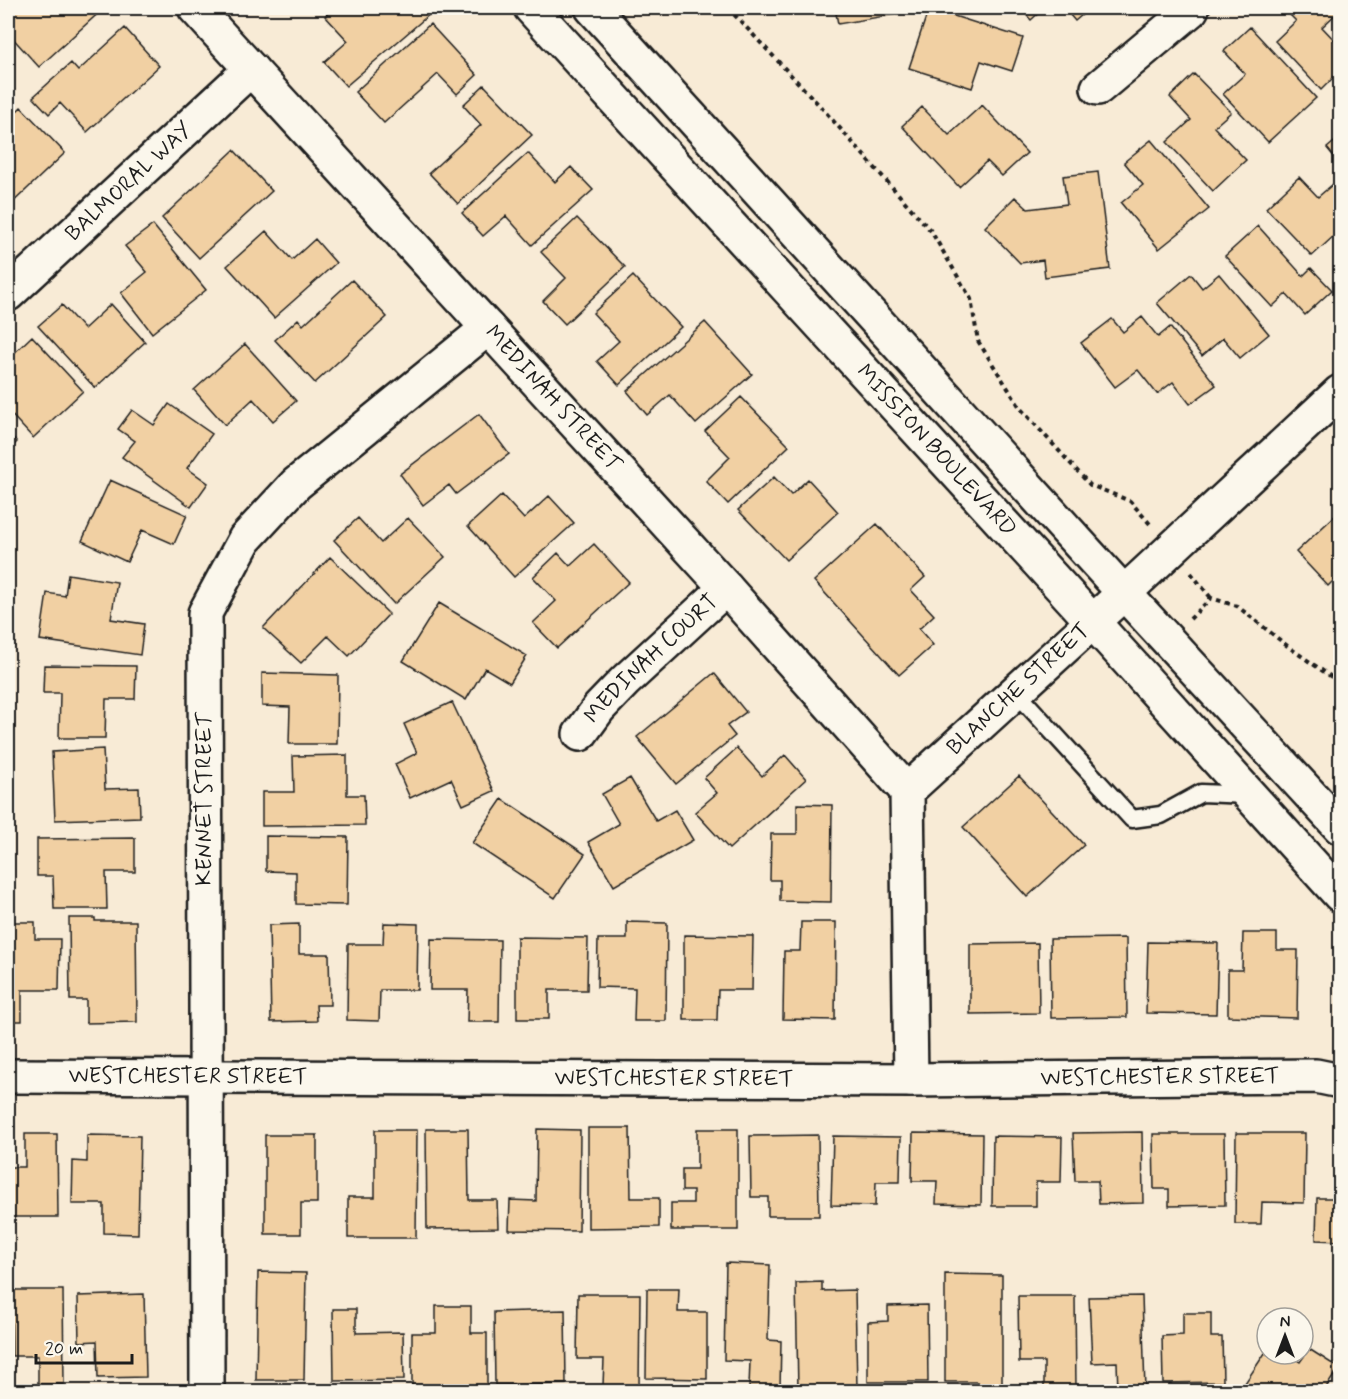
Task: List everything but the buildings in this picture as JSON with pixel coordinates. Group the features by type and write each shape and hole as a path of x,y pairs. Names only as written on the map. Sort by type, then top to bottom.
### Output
{"street":[{"name":"MEDINAH STREET","path":"195,8 726,588 907,791"},
{"name":"MISSION BOULEVARD","path":"531,8 1341,895"},
{"name":"MISSION BOULEVARD","path":"592,8 1124,593 1341,827"},
{"path":"1098,88 1192,8"},
{"name":"BALMORAL WAY","path":"8,294 251,69"},
{"name":"KENNET STREET","path":"207,1392 205,613 245,539 296,484 489,328"},
{"name":"BLANCHE STREET","path":"907,791 1341,392"},
{"name":"MEDINAH COURT","path":"580,734 599,708 625,681 726,588"},
{"path":"907,791 911,1080"},
{"name":"WESTCHESTER STREET","path":"8,1076 911,1080 1316,1076 1341,1080"}],"lane":[{"path":"1016,692 1132,819 1161,815 1201,793 1250,795"}],"path":[{"path":"728,8 821,107 931,231 971,299 978,341 1022,409 1090,485 1130,501 1212,598 1237,606 1290,648 1341,683"},
{"path":"1168,641 1212,598"}]}
